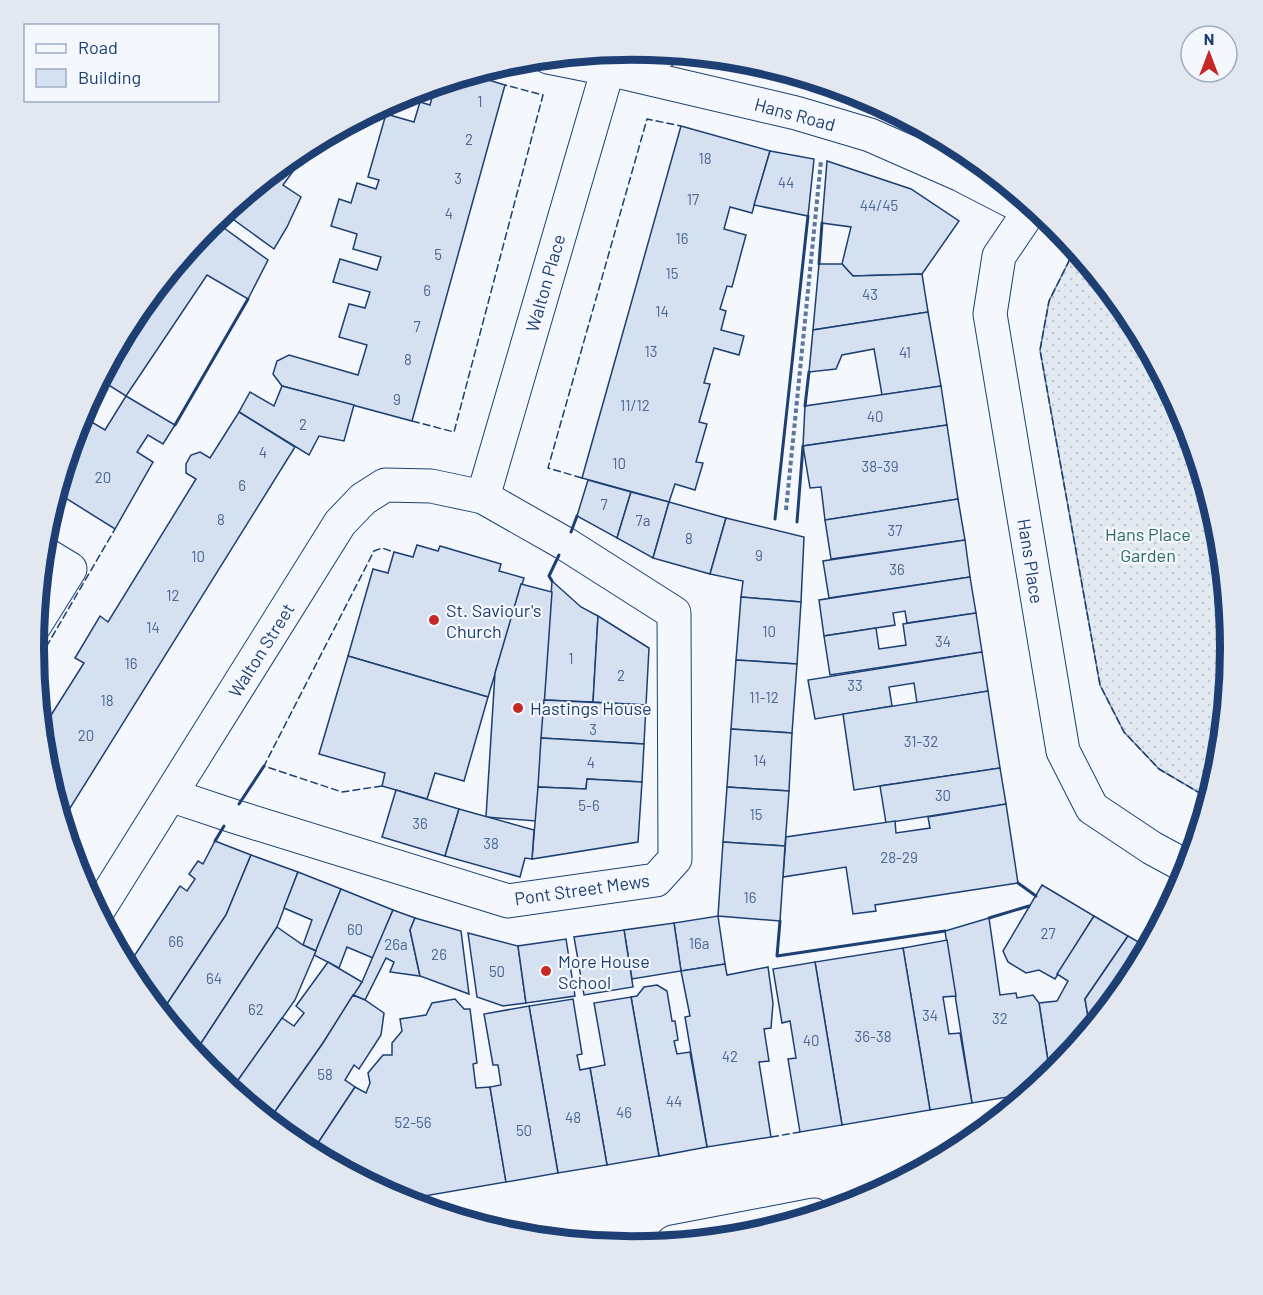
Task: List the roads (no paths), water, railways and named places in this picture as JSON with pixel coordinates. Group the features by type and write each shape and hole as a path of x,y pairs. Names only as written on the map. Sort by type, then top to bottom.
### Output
{"street":[{"path":"608,69 640,60"},
{"name":"Hans Road","path":"577,63 796,112 870,135 1011,199"},
{"name":"Walton Place","path":"483,497 608,69"},
{"name":"Hans Place","path":"1028,213 999,256 990,314 1063,751 1092,807 1152,849 1179,863"},
{"name":"Walton Street","path":"102,904 340,523 363,499 385,485 431,486 483,497"},
{"name":"Pont Street Mews","path":"170,795 508,901 656,880 675,859 674,613 564,543 483,497"},
{"path":"45,608 70,568 51,557"}],"place":[{"name":"St. Saviour's Church","path":"434,620"},
{"name":"Hastings House","path":"518,708"},
{"name":"More House School","path":"546,971"}],"park label":[{"name":"Hans Place Garden","path":"1148,544"}]}
